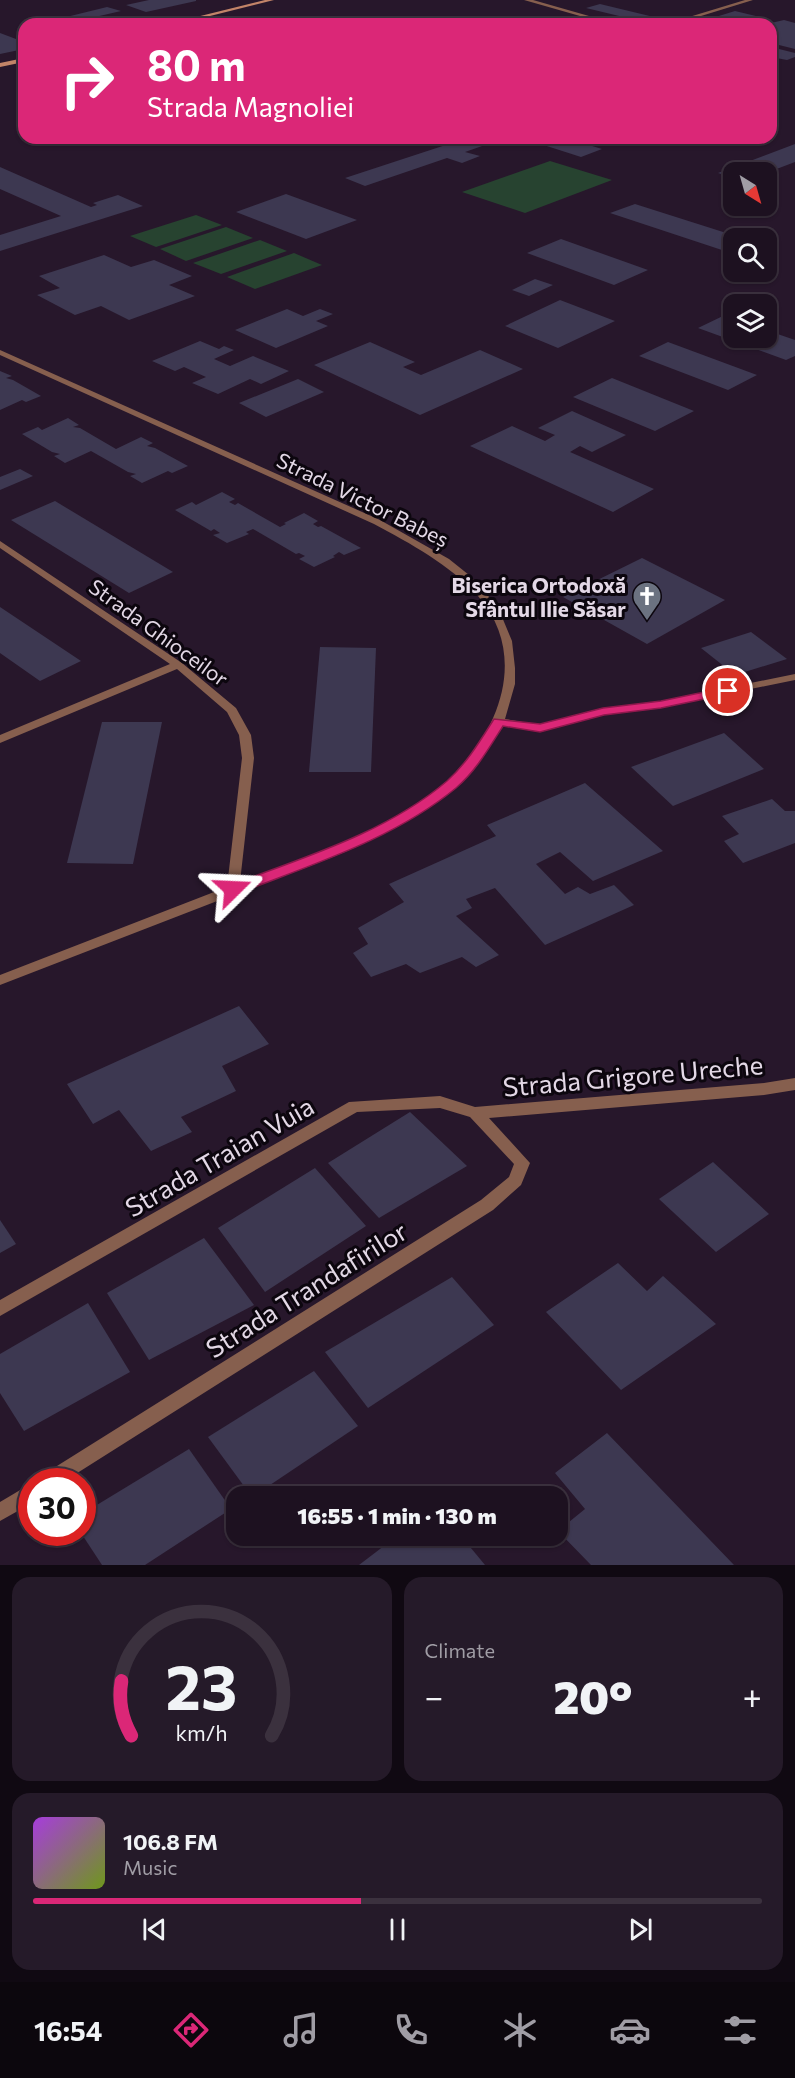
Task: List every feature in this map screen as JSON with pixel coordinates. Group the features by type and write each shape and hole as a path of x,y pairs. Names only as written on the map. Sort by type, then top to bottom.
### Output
{"street":[{"path":"196,18 271,0"},
{"path":"527,0 592,18"},
{"path":"689,18 750,0"},
{"path":"0,65 18,61"},
{"name":"Strada Victor Babeș","path":"0,352 377,522 421,545 452,564 482,594 496,614 506,637 510,656 507,699 499,722 475,759 452,784 420,807 324,855 0,980"},
{"name":"Strada Ghioceilor","path":"0,544 178,665 232,710 245,735 248,758 233,889"},
{"path":"1,737 178,665"},
{"path":"499,722 540,728 603,712 661,705 795,677"},
{"name":"Strada Grigore Ureche","path":"476,1113 753,1090 795,1084"},
{"name":"Strada Traian Vuia","path":"0,1309 354,1106 440,1101 476,1113"},
{"name":"Strada Trandafirilor","path":"69,1468 487,1205 515,1181 522,1163 476,1113"},
{"path":"0,1512 18,1501"}],"green space":[{"path":"550,161 612,180 525,213 462,192"},
{"path":"196,215 222,225 156,247 130,236"},
{"path":"226,227 253,238 186,261 160,249"},
{"path":"260,240 287,251 221,274 193,263"},
{"path":"294,253 322,265 255,289 227,277"}],"building":[{"path":"149,0 196,1 146,12 126,5"},
{"path":"600,4 658,18 627,18 586,8"},
{"path":"107,7 121,11 91,18 62,18"},
{"path":"735,11 760,17 756,18 712,18"},
{"path":"784,20 795,23 795,49 777,44 777,22"},
{"path":"0,33 18,40 18,50 0,54"},
{"path":"777,48 795,53 795,57 787,60 777,58"},
{"path":"449,144 488,144 465,152 480,156 462,163 447,158 365,186 345,178"},
{"path":"541,144 586,144 602,149 581,157"},
{"path":"795,144 795,162 777,169 777,162 747,162"},
{"path":"0,167 91,207 97,205 93,203 118,195 143,206 0,251 0,235 61,216 0,189"},
{"path":"286,194 357,220 306,239 236,212"},
{"path":"635,204 723,232 723,250 610,213"},
{"path":"561,239 648,270 614,285 527,253"},
{"path":"104,255 131,267 154,260 192,276 169,285 195,296 129,320 101,306 75,315 37,295 60,288 39,276"},
{"path":"535,279 553,285 529,296 512,290"},
{"path":"560,300 615,321 558,348 505,326"},
{"path":"287,309 303,316 320,309 333,314 316,321 328,326 276,348 235,330"},
{"path":"723,316 723,337 698,328"},
{"path":"777,334 795,340 795,356 786,360 753,348 777,348"},
{"path":"200,341 219,349 224,346 234,350 214,359 230,366 253,356 289,371 261,384 250,379 218,394 192,383 206,377 184,367 175,371 152,361"},
{"path":"370,342 415,362 403,367 421,375 480,350 523,369 420,415 314,365"},
{"path":"668,342 757,375 728,390 639,356"},
{"path":"0,371 12,376 6,378 41,396 26,402 22,400 0,410"},
{"path":"612,378 694,411 655,431 573,397"},
{"path":"298,379 324,392 266,417 239,403"},
{"path":"572,411 626,435 592,452 580,446 570,452 654,489 613,512 470,446 512,426 545,441 555,435 538,428"},
{"path":"68,418 79,425 73,427 80,428 116,449 141,437 153,443 147,446 188,466 172,473 168,471 142,483 130,476 136,474 128,472 91,451 65,463 54,456 60,454 52,452 22,434 38,427 42,430"},
{"path":"20,469 33,476 0,490 0,477"},
{"path":"222,492 235,499 229,502 235,505 238,503 280,527 304,513 318,521 313,524 361,548 344,555 339,552 333,556 335,557 314,567 299,559 305,556 296,554 253,529 246,532 249,534 227,543 213,535 220,533 214,529 211,531 175,510 192,502 196,505"},
{"path":"55,501 173,572 129,593 11,520"},
{"name":"Biserica Ortodoxă Sfântul Ilie Săsar","path":"642,558 725,600 647,644 563,597"},
{"path":"0,607 81,661 40,681 0,653"},
{"path":"751,632 787,659 735,675 701,648"},
{"path":"320,647 376,648 371,772 309,772"},
{"path":"102,722 162,722 133,864 67,863"},
{"path":"724,733 764,769 673,806 631,767"},
{"path":"585,783 663,851 593,881 560,852 536,864 565,894 578,887 590,894 614,885 634,905 545,945 495,888 466,899 472,908 456,916 499,955 476,967 462,957 420,973 406,964 371,977 353,953 368,944 358,928 404,902 389,884 496,836 487,825"},
{"path":"772,799 785,811 795,811 795,843 743,863 724,841 739,834 722,816"},
{"path":"239,1006 269,1044 222,1066 236,1091 181,1117 192,1132 151,1151 119,1110 93,1124 67,1084"},
{"path":"410,1112 467,1166 379,1218 328,1163"},
{"path":"713,1162 769,1214 716,1252 659,1199"},
{"path":"315,1168 366,1226 265,1292 218,1228"},
{"path":"0,1220 16,1244 0,1253"},
{"path":"204,1238 254,1305 149,1360 107,1293"},
{"path":"618,1263 647,1291 663,1276 716,1324 621,1390 546,1312"},
{"path":"452,1277 494,1325 368,1408 325,1352"},
{"path":"88,1303 130,1372 24,1431 0,1393 0,1354"},
{"path":"314,1371 358,1426 268,1486 244,1486 208,1437"},
{"path":"607,1433 734,1565 591,1565 568,1541 568,1523 585,1509 555,1473"},
{"path":"189,1449 226,1502 226,1512 145,1565 102,1565 90,1546 96,1546 96,1505"},
{"path":"384,1546 469,1546 485,1565 359,1565"}],"place":[{"name":"Biserica Ortodoxă Sfântul Ilie Săsar","path":"647,622"}],"route":[{"path":"233,889 324,855 420,807 452,784 475,759 499,722 540,728 603,712 661,705 728,691"}]}
